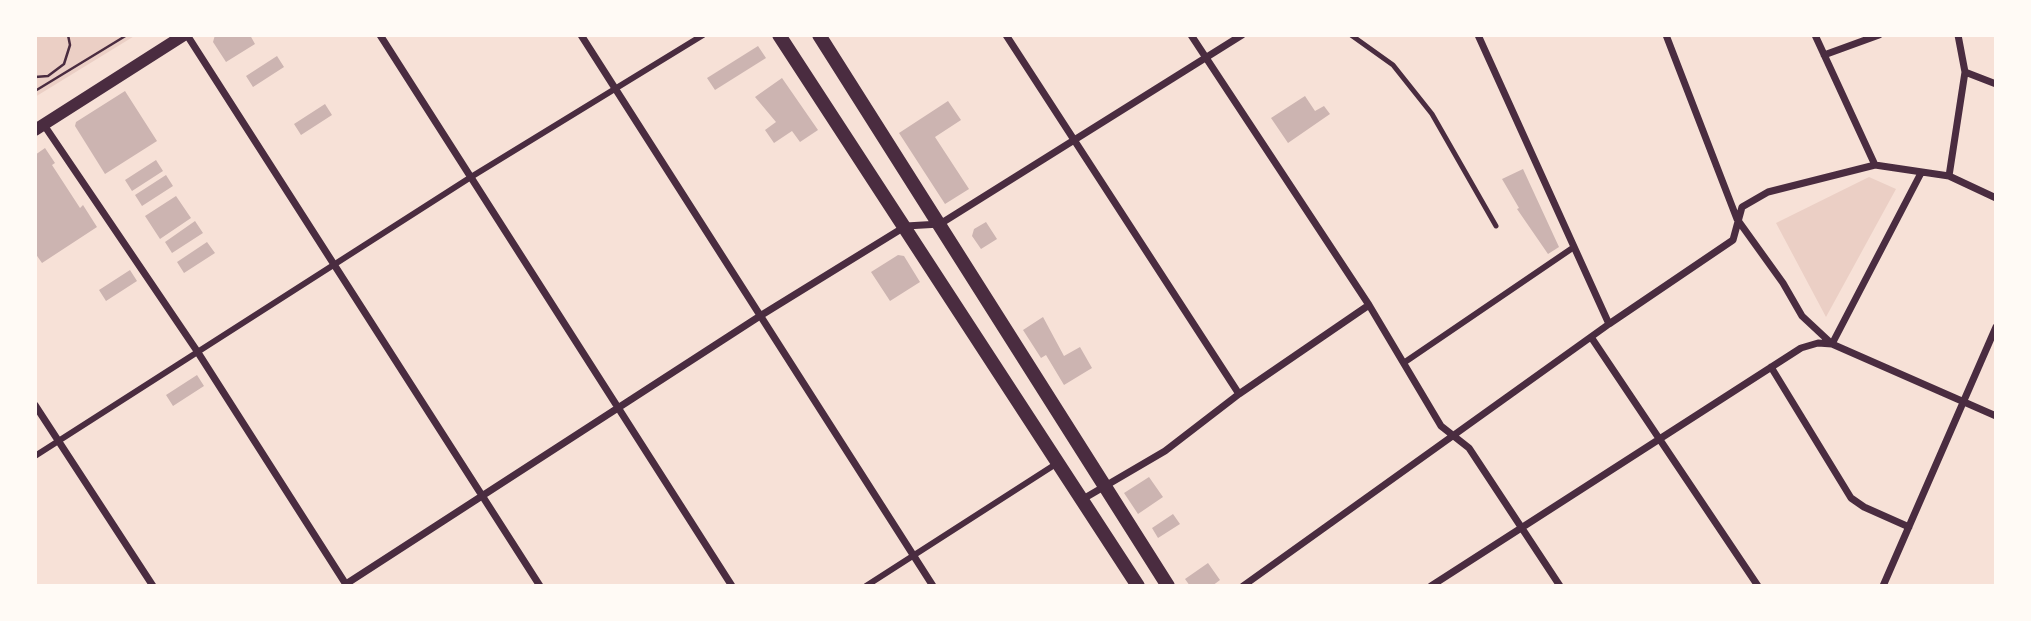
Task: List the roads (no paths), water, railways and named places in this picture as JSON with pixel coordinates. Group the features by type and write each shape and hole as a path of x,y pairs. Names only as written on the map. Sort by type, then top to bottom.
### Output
{"main road":[{"path":"779,35 906,226 1138,586"},
{"path":"818,35 1168,586"}],"street":[{"path":"540,586 482,496 335,266 185,35 39,128 197,351 345,585 482,496 619,408 760,316 906,226 940,224 1242,35"},
{"path":"380,35 732,586"},
{"path":"580,35 933,586"},
{"path":"35,456 471,177 704,35"},
{"path":"1006,35 1240,394"},
{"path":"1191,35 1369,305 1441,426 1469,448 1560,586"},
{"path":"1478,35 1609,324"},
{"path":"1666,35 1737,219 1783,283 1802,316 1832,344 1996,416"},
{"path":"1815,35 1875,165"},
{"path":"1824,55 1879,35"},
{"path":"1949,176 1965,72 1958,35"},
{"path":"1965,72 1996,84"},
{"path":"1243,586 1609,324 1733,240 1741,207 1768,192 1875,165 1949,176 1996,198"},
{"path":"1832,344 1921,173"},
{"path":"1405,362 1574,247"},
{"path":"1083,499 1166,451 1240,394 1369,305"},
{"path":"1883,586 1996,327"},
{"path":"1591,337 1758,586"},
{"path":"1431,586 1659,442 1801,348 1818,343 1832,344"},
{"path":"1770,367 1851,498 1864,507 1909,527"},
{"path":"35,405 153,586"},
{"path":"866,586 1059,462"}],"lane":[{"path":"1352,35 1393,65 1432,114 1496,226"}]}
